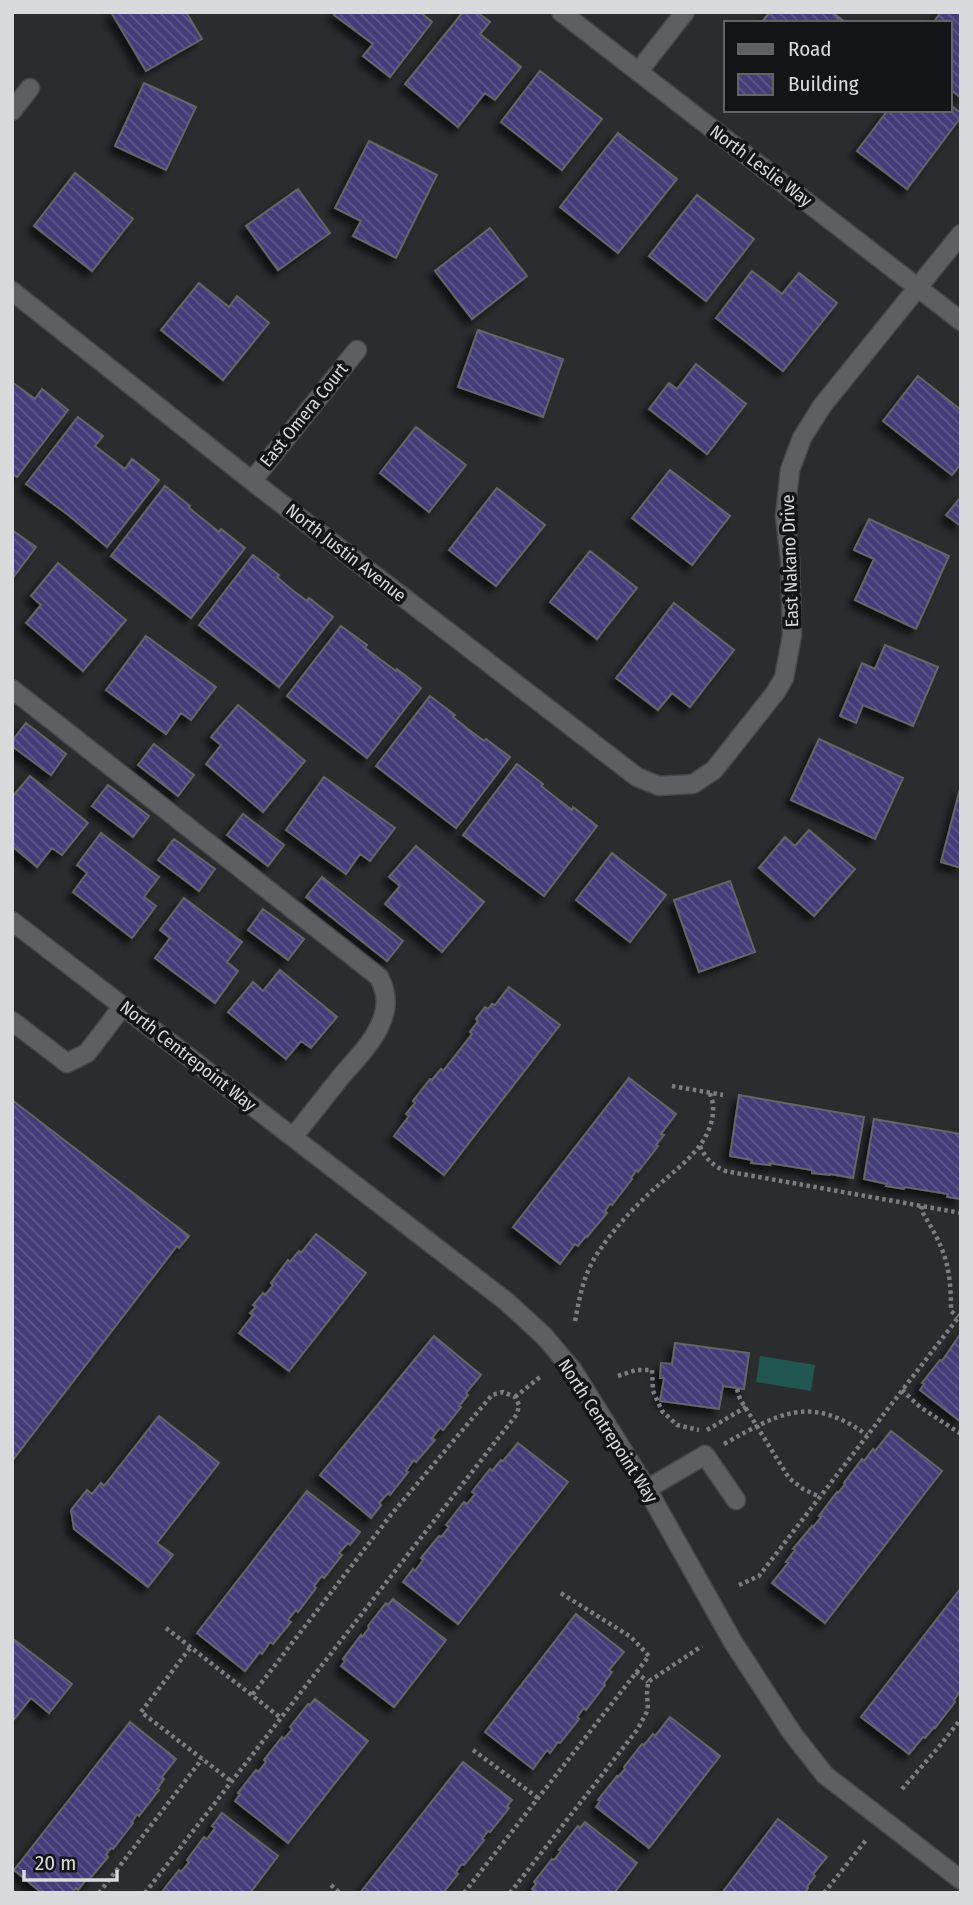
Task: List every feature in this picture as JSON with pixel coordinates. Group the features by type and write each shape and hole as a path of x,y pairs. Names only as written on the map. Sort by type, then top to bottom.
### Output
{"street":[{"name":"North Leslie Way","path":"561,12 961,321"},
{"path":"638,72 685,12"},
{"path":"12,111 30,88"},
{"name":"East Nakano Drive","path":"693,784 714,770 784,678 792,635 790,560 785,516 790,470 802,438 822,406 961,234"},
{"name":"North Justin Avenue","path":"12,291 252,481 637,777 659,786 693,784"},
{"name":"East Omera Court","path":"252,481 356,350"},
{"path":"12,689 379,978 386,1001 384,1015 376,1031 293,1137"},
{"name":"North Centrepoint Way","path":"12,920 507,1302 544,1336 572,1370 647,1489 733,1642 792,1733 825,1775 961,1880"},
{"path":"12,1021 67,1063 87,1053 123,1006"},
{"path":"647,1489 705,1455 736,1500"}],"path":[{"path":"672,1086 723,1095"},
{"path":"575,1321 583,1279 597,1254 624,1220 700,1146 709,1129 713,1109 710,1093"},
{"path":"700,1146 705,1158 713,1166 725,1171 961,1213"},
{"path":"739,1585 759,1576 960,1316 951,1311 951,1287 946,1257 937,1235 921,1210 922,1206"},
{"path":"618,1377 636,1370 652,1370 653,1391 662,1410 677,1424 704,1432 746,1407"},
{"path":"515,1397 540,1377"},
{"path":"737,1389 740,1399 789,1478 820,1497"},
{"path":"902,1390 920,1407 961,1434"},
{"path":"145,1893 517,1413 519,1405 515,1397 503,1392 492,1395 390,1516 252,1695"},
{"path":"751,1429 802,1411 824,1413 847,1421 867,1436"},
{"path":"464,1893 649,1656 631,1637 559,1592"},
{"path":"166,1628 281,1718"},
{"path":"510,1893 637,1730 648,1710 649,1682 702,1646"},
{"path":"190,1648 141,1712 231,1781"},
{"path":"636,1672 649,1682"},
{"path":"902,1789 961,1719"},
{"path":"473,1750 538,1798"},
{"path":"99,1893 202,1759"},
{"path":"824,1893 866,1840"},
{"path":"331,1885 340,1893"}],"shaded area":[{"path":"760,1356 815,1365 811,1391 756,1382"}],"building":[{"path":"111,12 186,12 202,39 146,71"},
{"path":"336,12 420,12 432,22 390,77 363,56 373,44 334,15"},
{"path":"463,12 477,12 490,22 480,34 521,67 495,100 485,93 458,127 405,84"},
{"path":"770,12 832,12 843,21 763,21"},
{"path":"941,12 961,12 961,98 952,91 952,21 934,21"},
{"path":"540,71 602,119 562,170 501,122"},
{"path":"144,83 196,107 166,170 115,146"},
{"path":"952,106 961,113 961,117 907,189 857,151 886,112 952,112"},
{"path":"618,133 677,179 618,253 560,207"},
{"path":"369,141 437,175 396,258 353,236 361,221 335,208"},
{"path":"75,173 133,219 92,271 34,226"},
{"path":"298,189 330,233 278,270 246,226"},
{"path":"697,195 754,239 706,301 649,256"},
{"path":"490,228 527,276 472,319 435,271"},
{"path":"752,271 782,294 799,273 837,303 783,371 716,318"},
{"path":"199,283 229,307 237,296 269,323 223,380 161,330"},
{"path":"478,330 563,359 543,417 458,387"},
{"path":"696,364 746,404 707,454 649,409 669,383 677,389"},
{"path":"918,376 961,410 961,464 952,475 883,421"},
{"path":"12,382 35,399 42,389 68,410 17,477 12,474"},
{"path":"78,417 103,436 95,446 125,469 132,459 159,480 107,547 26,484"},
{"path":"416,427 466,465 429,512 380,473"},
{"path":"670,470 730,516 692,565 632,518"},
{"path":"165,486 219,532 221,529 245,548 191,618 111,556"},
{"path":"497,488 545,525 496,586 449,550"},
{"path":"961,497 961,526 946,515"},
{"path":"869,519 949,556 916,629 855,600 874,559 854,550"},
{"path":"12,530 36,547 12,579"},
{"path":"590,551 637,588 597,639 550,602"},
{"path":"253,555 279,575 277,577 291,589 307,601 309,598 333,617 279,687 199,625"},
{"path":"58,563 126,620 83,671 26,623 41,605 31,596"},
{"path":"674,603 734,650 690,707 672,693 658,710 616,678"},
{"path":"341,626 367,645 365,648 421,688 367,758 287,696"},
{"path":"146,636 216,687 191,720 181,713 166,734 106,690"},
{"path":"885,645 938,667 913,726 863,705 856,723 840,716 862,663 875,669"},
{"path":"430,696 468,729 510,757 456,828 376,766"},
{"path":"238,705 305,761 263,812 206,764 221,745 211,737"},
{"path":"26,723 66,754 51,775 12,746 12,741"},
{"path":"819,739 903,778 875,839 791,800"},
{"path":"154,744 194,775 178,796 138,765"},
{"path":"517,764 543,784 541,786 597,826 544,896 463,835"},
{"path":"30,776 88,823 62,855 52,848 37,867 12,846 12,797"},
{"path":"324,777 395,828 370,861 360,854 346,874 286,830"},
{"path":"108,785 149,816 133,837 92,806"},
{"path":"961,785 961,868 941,862"},
{"path":"243,814 284,845 268,866 227,835"},
{"path":"809,830 855,869 814,916 759,868 785,837 795,846"},
{"path":"101,833 159,877 144,897 156,906 132,938 73,892 87,873 77,865"},
{"path":"174,839 215,869 199,891 158,860"},
{"path":"416,846 484,902 442,952 385,904 400,886 389,877"},
{"path":"612,853 666,895 630,942 576,900"},
{"path":"322,877 403,941 387,961 306,897"},
{"path":"730,881 755,952 699,972 674,900"},
{"path":"184,898 242,942 227,962 238,971 215,1003 155,958 170,938 160,930"},
{"path":"263,909 304,939 288,960 248,930"},
{"path":"280,970 337,1017 311,1048 301,1041 286,1059 228,1012 253,982 263,991"},
{"path":"509,987 560,1025 444,1175 394,1136 409,1116 406,1114 415,1103 413,1101 430,1079 441,1069 443,1071 472,1034 470,1032 478,1021 476,1019 485,1007 488,1009 492,1004 495,1005"},
{"path":"629,1078 676,1114 661,1134 664,1135 656,1145 658,1146 612,1205 610,1204 605,1211 607,1213 578,1246 575,1244 560,1264 513,1227"},
{"path":"739,1095 864,1117 853,1178 812,1173 812,1170 769,1163 770,1165 751,1163 752,1160 730,1156"},
{"path":"12,1100 189,1236 179,1248 177,1246 12,1461"},
{"path":"874,1119 961,1134 961,1199 947,1197 948,1194 886,1186 887,1184 864,1179"},
{"path":"316,1234 366,1273 289,1371 239,1333 253,1315 250,1313 256,1307 253,1305 273,1285 271,1283 288,1260 290,1262 299,1251 301,1253"},
{"path":"961,1333 961,1422 920,1390 924,1384 922,1383 940,1360 942,1361"},
{"path":"434,1336 481,1375 466,1393 468,1395 459,1406 461,1407 443,1430 440,1428 432,1438 435,1440 416,1462 414,1460 390,1495 388,1493 379,1503 381,1505 371,1518 320,1475"},
{"path":"675,1343 749,1353 744,1389 723,1386 719,1409 660,1401 664,1378 660,1378 661,1363 672,1364"},
{"path":"159,1416 219,1463 157,1543 173,1555 148,1587 74,1529 71,1510 87,1490 92,1494 101,1483 104,1486"},
{"path":"891,1431 942,1471 825,1623 772,1583 788,1563 786,1562 795,1550 793,1549 821,1517 819,1516 862,1459 864,1461 873,1449 875,1451"},
{"path":"518,1443 568,1482 458,1624 403,1582 413,1569 415,1571 423,1560 421,1558 449,1527 446,1525 464,1502 467,1504 475,1494 472,1492 490,1469 492,1471 503,1461"},
{"path":"307,1491 360,1532 350,1545 348,1543 339,1553 342,1555 314,1586 316,1588 298,1612 296,1610 288,1620 291,1622 273,1644 270,1642 245,1671 197,1633"},
{"path":"961,1588 961,1695 959,1693 935,1728 923,1737 909,1754 861,1717"},
{"path":"393,1599 446,1640 394,1707 341,1666 345,1661 343,1659 361,1635 362,1637 386,1603 388,1605"},
{"path":"576,1614 624,1652 609,1670 612,1672 605,1685 586,1710 584,1708 577,1717 579,1719 550,1753 547,1750 533,1769 485,1732"},
{"path":"12,1638 72,1684 49,1713 31,1698 12,1722"},
{"path":"315,1699 368,1741 288,1843 235,1801 256,1770 258,1772 266,1762 264,1760 292,1729 290,1727 308,1704"},
{"path":"670,1717 720,1756 649,1848 596,1807 600,1801 598,1800 642,1744 653,1734 655,1736"},
{"path":"130,1722 176,1759 162,1777 164,1779 157,1789 159,1790 139,1816 137,1814 88,1881 72,1893 42,1893 14,1870"},
{"path":"463,1762 512,1800 507,1806 509,1808 456,1872 458,1874 443,1893 360,1893"},
{"path":"222,1813 278,1856 250,1893 161,1893 189,1862 187,1860 204,1837 207,1839 215,1828 212,1826"},
{"path":"778,1819 827,1857 813,1874 815,1876 805,1893 722,1893"},
{"path":"585,1822 637,1863 614,1893 536,1893 532,1889 536,1884 534,1882 552,1859 554,1860 578,1826 580,1828"}]}
